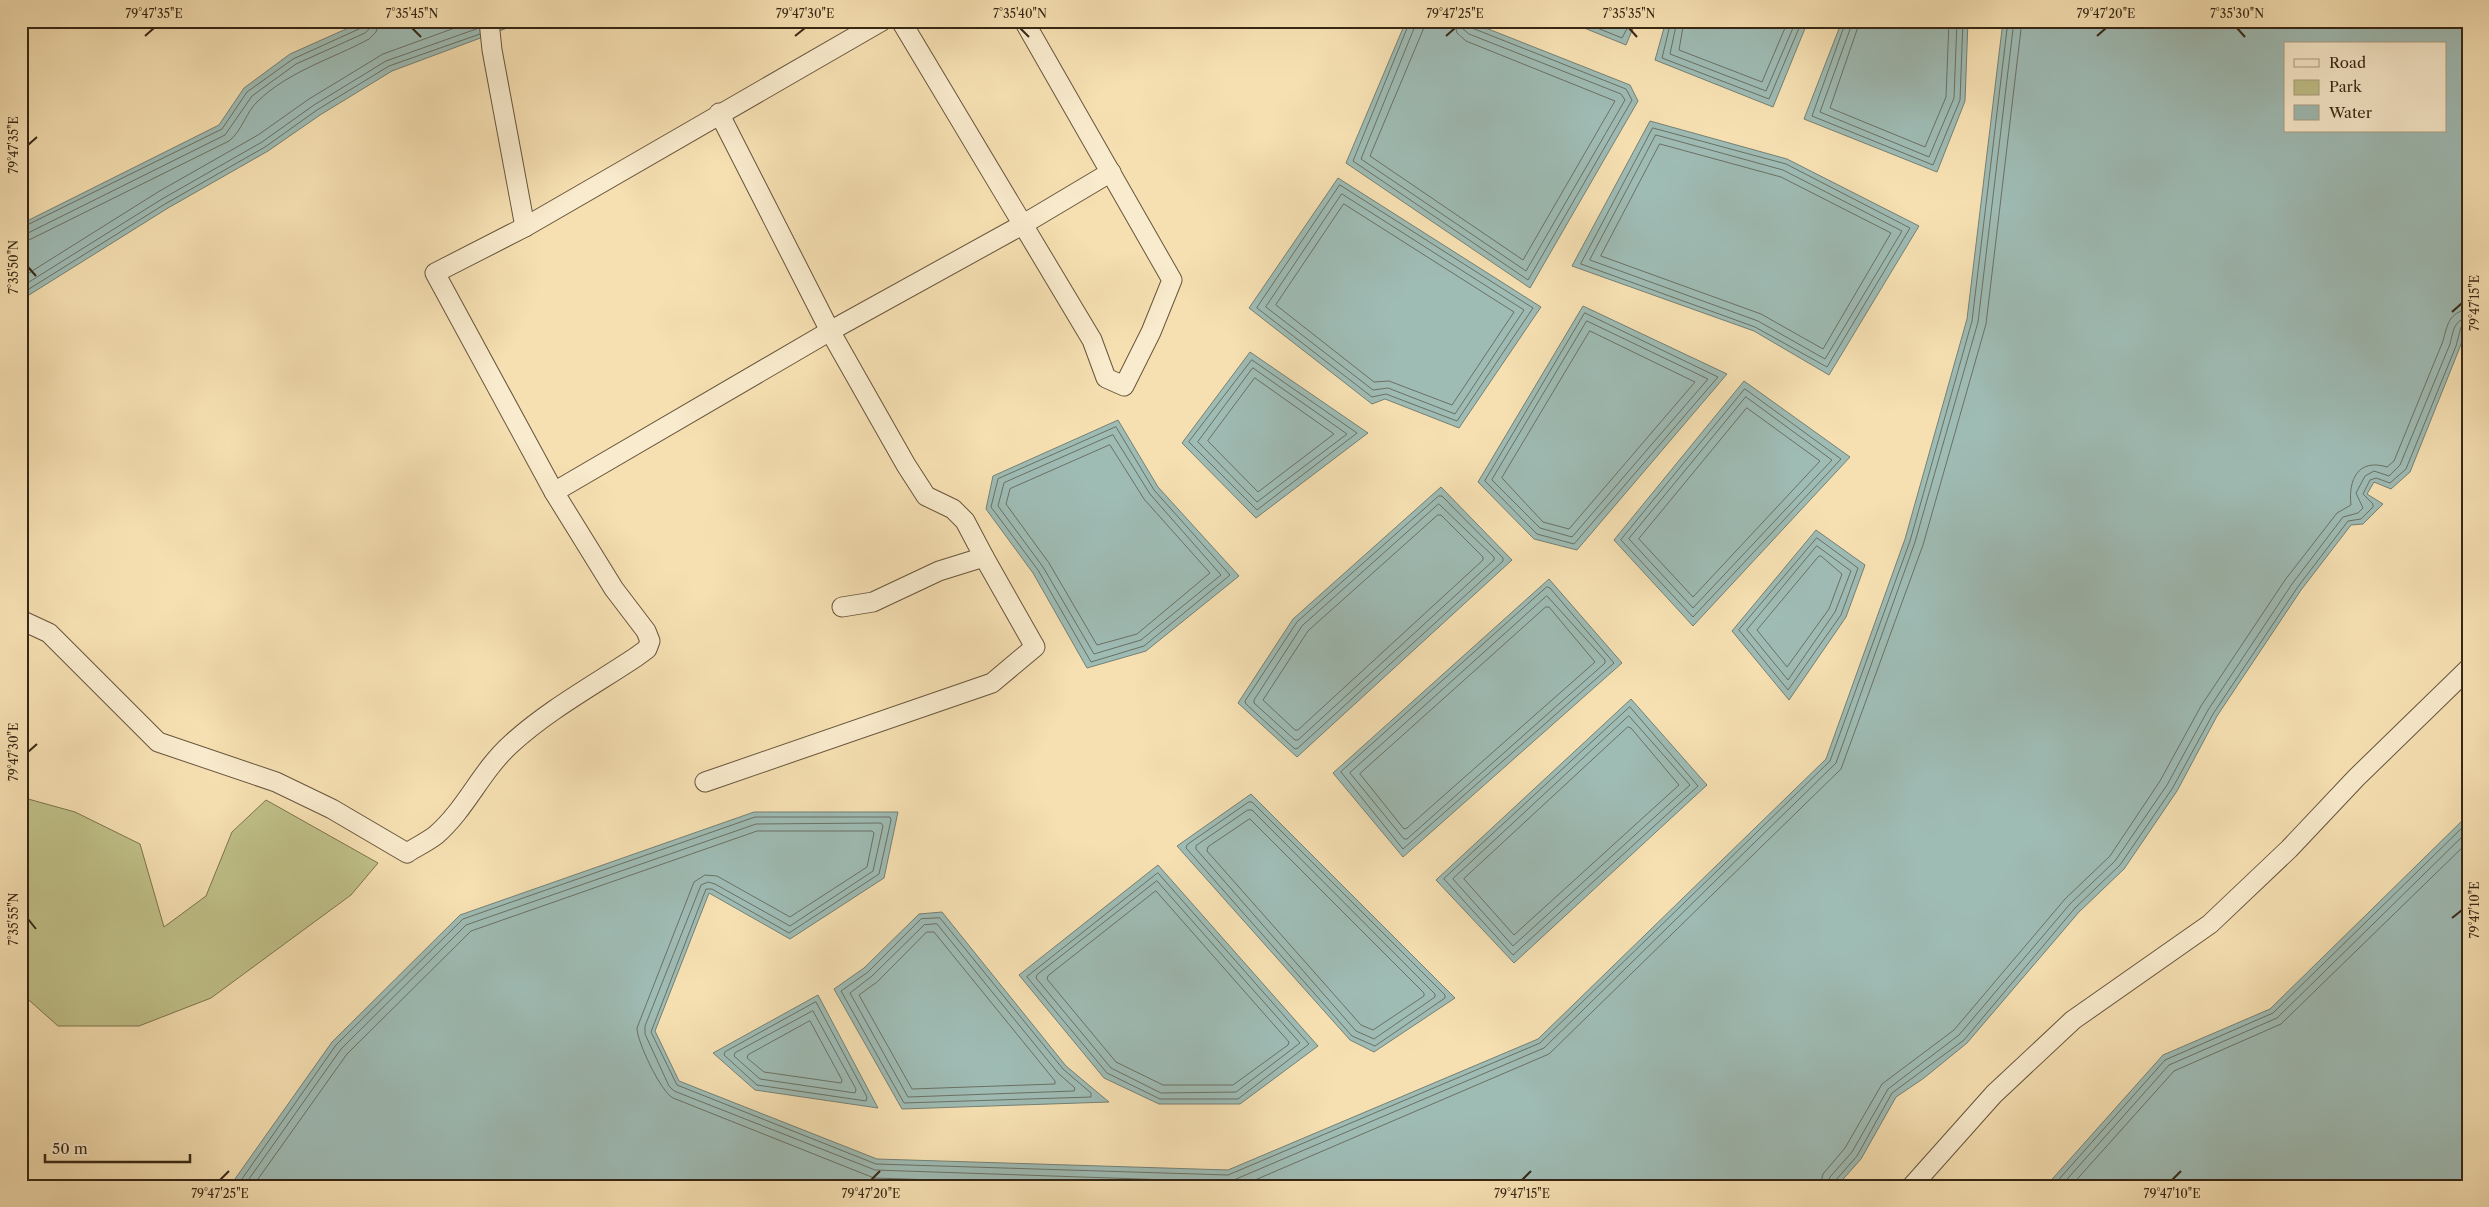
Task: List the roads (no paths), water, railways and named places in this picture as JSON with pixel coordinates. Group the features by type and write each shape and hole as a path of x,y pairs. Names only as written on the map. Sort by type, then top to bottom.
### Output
{"street":[{"path":"488,21 525,227"},
{"path":"21,620 49,633 158,742 276,782 332,809 406,853 436,835 470,795 490,764 511,744 536,723 646,649 650,640 646,631 614,589 554,492 435,273 525,227 882,21"},
{"path":"901,21 1092,340 1106,378 1124,386 1151,332 1172,280 1152,249 1111,172 1024,21"},
{"path":"705,782 992,683 1035,647 965,521 953,509 926,496 830,331 719,114"},
{"path":"554,492 830,331 1022,225 1111,172"},
{"path":"842,607 874,602 939,571 984,557"},
{"path":"1912,1186 1994,1094 2073,1020 2210,924 2289,849 2363,772 2468,669"}],"water":[{"path":"364,21 526,21 392,71 320,115 268,151 168,208 21,300 21,224 219,125 244,88 290,54"},
{"path":"1406,21 1468,21 1630,85 1638,101 1530,288 1346,163"},
{"path":"1567,21 1636,21 1626,45"},
{"path":"1666,21 1808,21 1773,107 1655,60"},
{"path":"1842,21 1968,21 1965,101 1937,172 1804,119"},
{"path":"2003,21 2468,21 2468,321 2460,347 2410,472 2391,489 2374,482 2367,494 2383,504 2363,524 2351,525 2301,590 2217,716 2177,791 2124,869 2079,912 1967,1043 1924,1078 1896,1097 1861,1159 1837,1186 230,1186 332,1042 460,915 754,812 898,812 884,878 790,939 709,893 655,1031 679,1081 877,1159 1228,1170 1538,1039 1826,759 1905,539 1967,319"},
{"path":"1650,121 1787,159 1919,226 1829,375 1754,331 1572,266"},
{"path":"1338,178 1541,307 1459,428 1385,399 1372,404 1249,308"},
{"path":"1583,306 1727,374 1577,550 1534,539 1478,482"},
{"path":"1250,352 1368,433 1256,518 1182,443"},
{"path":"1744,381 1850,457 1693,626 1614,540"},
{"path":"1118,420 1158,487 1239,576 1146,651 1087,668 1033,573 986,509 993,476"},
{"path":"1441,487 1512,560 1297,757 1238,703 1293,619"},
{"path":"1816,530 1865,565 1846,617 1789,700 1732,631"},
{"path":"1549,579 1622,663 1403,857 1333,773"},
{"path":"1631,699 1707,785 1514,963 1436,880"},
{"path":"1251,794 1455,998 1374,1052 1350,1040 1177,846"},
{"path":"2468,815 2468,1186 2046,1186 2163,1055 2270,1009"},
{"path":"1158,865 1318,1046 1240,1104 1159,1104 1104,1078 1019,975"},
{"path":"942,912 1066,1066 1109,1102 902,1109 834,989 864,968 919,914"},
{"path":"818,995 878,1108 755,1090 713,1053"}]}
